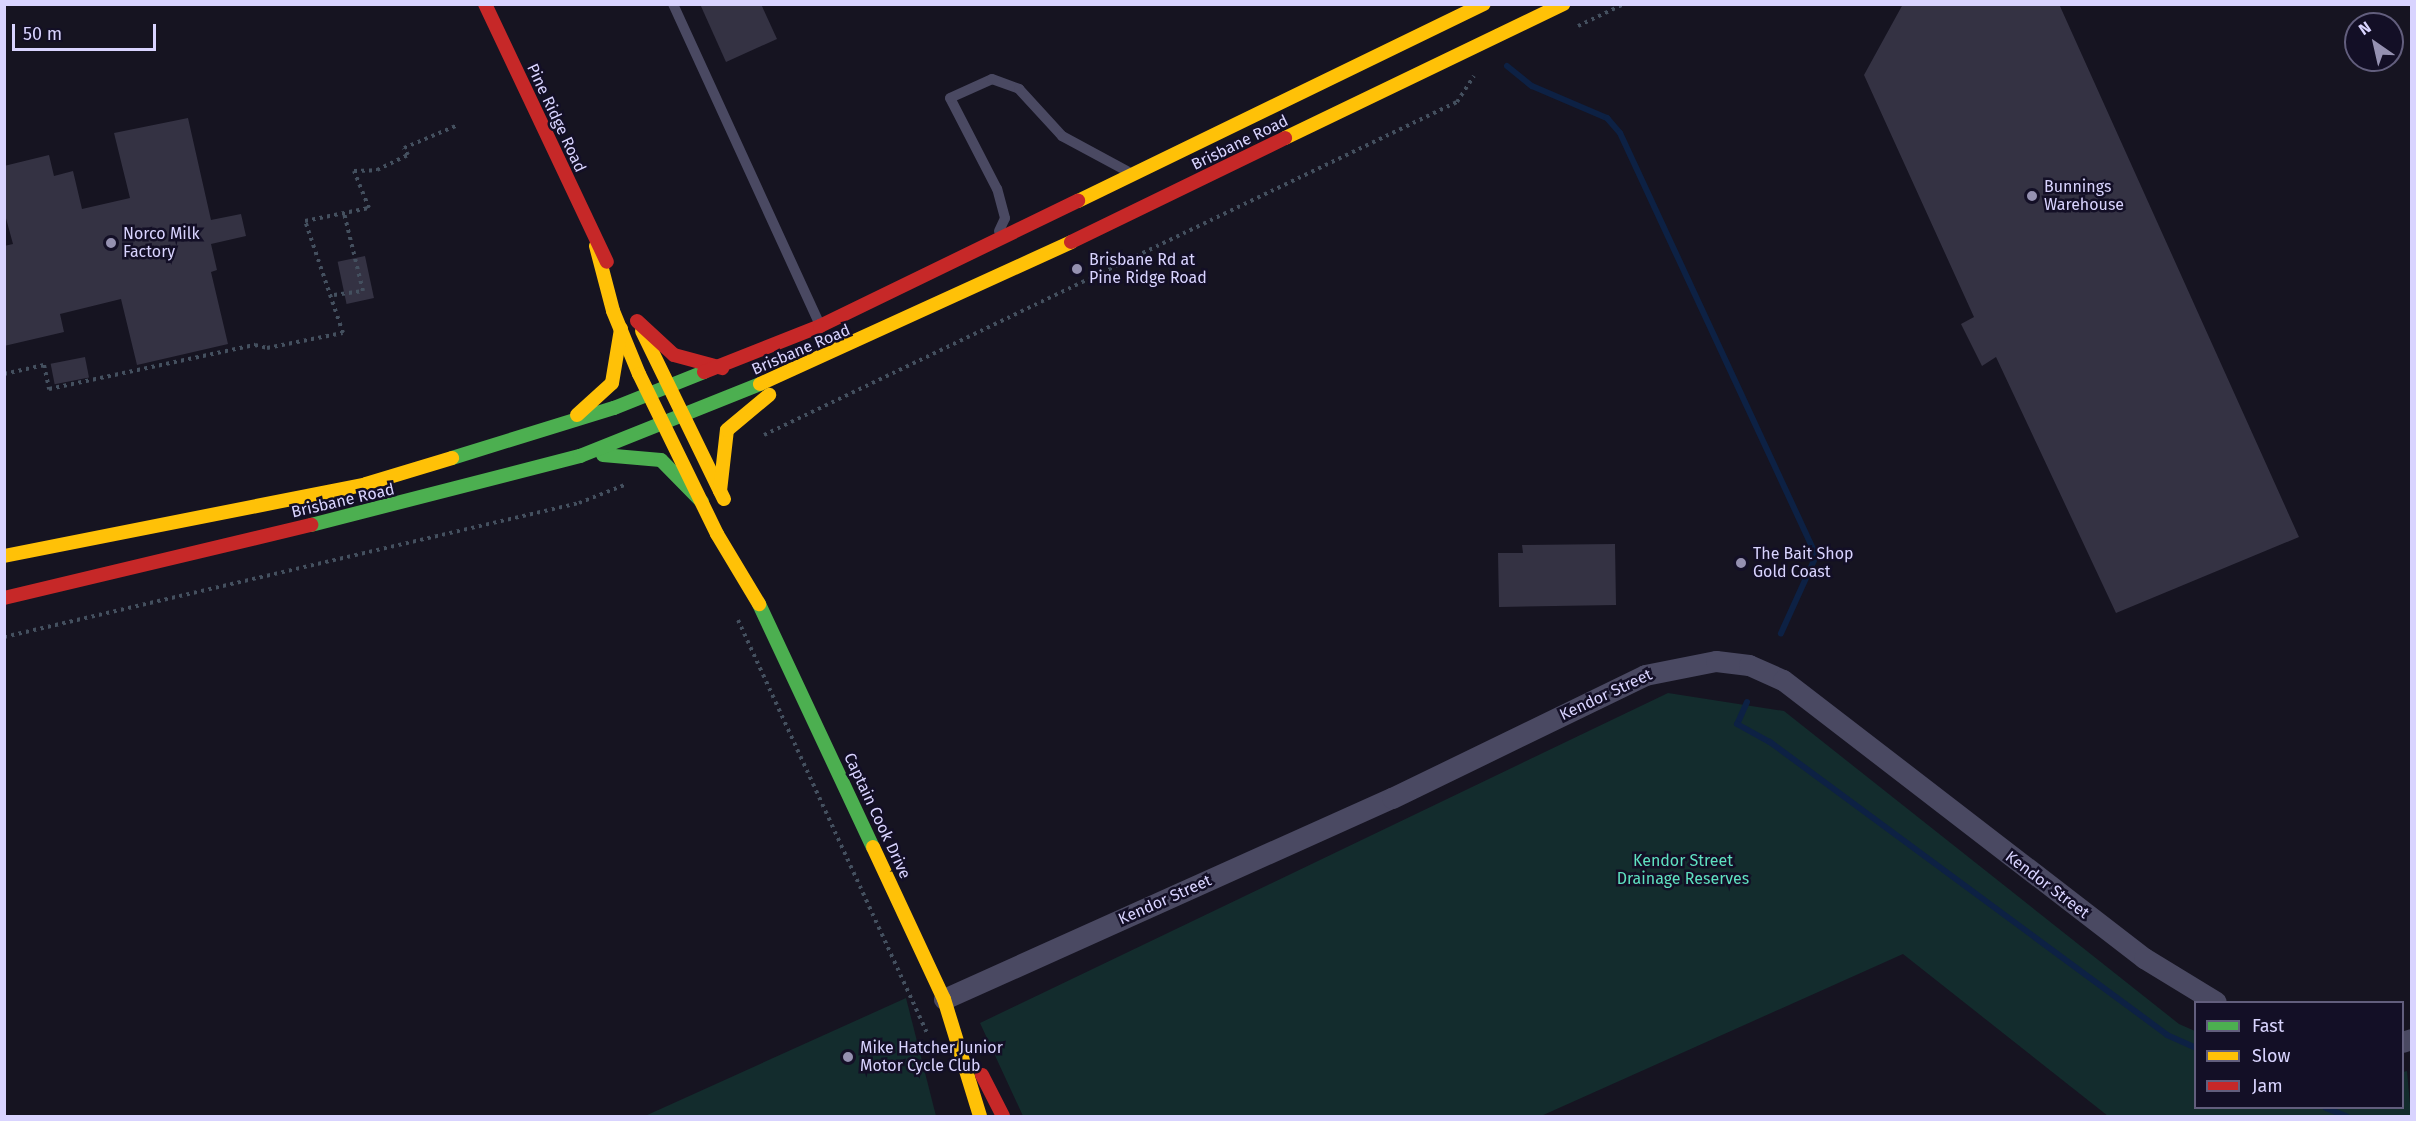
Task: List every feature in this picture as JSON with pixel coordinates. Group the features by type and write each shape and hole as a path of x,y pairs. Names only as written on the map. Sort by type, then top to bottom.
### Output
{"main road":[{"name":"Pine Ridge Road","path":"485,4 596,246 628,299 686,416"},
{"name":"Brisbane Road","path":"4,556 366,484 562,427 722,368 820,326 1484,4"},
{"name":"Brisbane Road","path":"4,598 396,506 580,456 665,425 815,363 1563,4"},
{"name":"Pine Ridge Road","path":"596,246 621,329 649,395 665,425"},
{"path":"637,321 674,355 722,368"},
{"path":"562,427 612,383 621,329"},
{"path":"720,491 721,452 731,423 815,363"},
{"path":"686,416 729,511"},
{"name":"Captain Cook Drive","path":"665,425 702,502 763,610 944,999 980,1116"},
{"path":"580,456 661,460 702,502"},
{"name":"Captain Cook Drive","path":"747,552 763,610"},
{"name":"Captain Cook Drive","path":"957,1038 1003,1116"}],"street":[{"name":"Kendor Street","path":"944,999 1392,798 1645,675 1716,661 1749,665 1783,680 2144,958 2214,1001"}],"lane":[{"path":"673,4 820,326"},
{"path":"994,242 1005,218 997,189 950,98 992,78 1019,89 1062,135 1133,174"}],"path":[{"path":"344,213 363,291 334,295 327,292 304,221 344,213 369,208 354,171 377,170 408,155 404,148 458,125"},
{"path":"4,374 44,365 49,389 255,345 267,348 343,333 334,295"},
{"path":"733,608 932,1043"}],"green space":[{"name":"Kendor Street Drainage Reserves","path":"1668,693 1784,711 2179,1024 2194,1031 2194,1109 2404,1109 2404,1072 2407,1071 2411,1116 2108,1116 1903,954 1541,1116 1023,1116 980,1023"},
{"name":"Mike Hatcher Junior Motor Cycle Club","path":"906,998 936,1116 645,1116"}],"building":[{"path":"700,4 761,4 777,39 726,62"},
{"name":"Bunnings Warehouse","path":"1903,4 2059,4 2299,537 2116,613 1996,357 1982,366 1961,324 1974,317 1864,75"},
{"name":"Norco Milk Factory","path":"188,118 211,220 241,214 246,236 211,244 217,270 211,272 228,344 137,365 121,299 60,314 64,332 4,346 4,246 13,244 4,211 4,166 49,155 54,176 73,171 82,209 130,198 114,133"},
{"path":"365,256 374,298 347,304 338,262"},
{"path":"85,357 89,378 55,384 51,364"},
{"path":"1615,544 1616,605 1499,607 1498,553 1523,553 1522,545"}],"waterway":[{"path":"1507,66 1532,86 1607,118 1620,133 1816,556 1781,633"},
{"path":"1747,702 1737,724 1770,742 2167,1035 2194,1047"},
{"path":"2328,1109 2346,1116"}],"traffic: fast":[{"path":"452,458 614,408 704,372"},
{"path":"311,525 580,456 760,384"},
{"path":"603,455 661,460 702,502"},
{"path":"759,604 873,847"}],"traffic: slow":[{"path":"1078,201 1484,4"},
{"path":"1285,138 1563,4"},
{"path":"760,384 1071,242"},
{"path":"596,246 613,311 639,374 717,534 759,604"},
{"path":"577,415 612,383 621,329"},
{"path":"642,331 724,499"},
{"path":"720,491 727,430 769,395"},
{"path":"4,556 366,484 452,458"},
{"path":"873,847 944,999 980,1116"}],"traffic: jam":[{"path":"485,4 607,262"},
{"path":"1071,242 1285,138"},
{"path":"704,372 820,326 1078,201"},
{"path":"637,321 674,355 722,368"},
{"path":"4,598 311,525"},
{"path":"982,1075 1003,1116"}],"place":[{"name":"Bunnings Warehouse","path":"2032,196"},
{"name":"Norco Milk Factory","path":"111,243"},
{"name":"Brisbane Rd at Pine Ridge Road","path":"1077,269"},
{"name":"The Bait Shop Gold Coast","path":"1741,563"},
{"name":"Mike Hatcher Junior Motor Cycle Club","path":"848,1057"}]}
